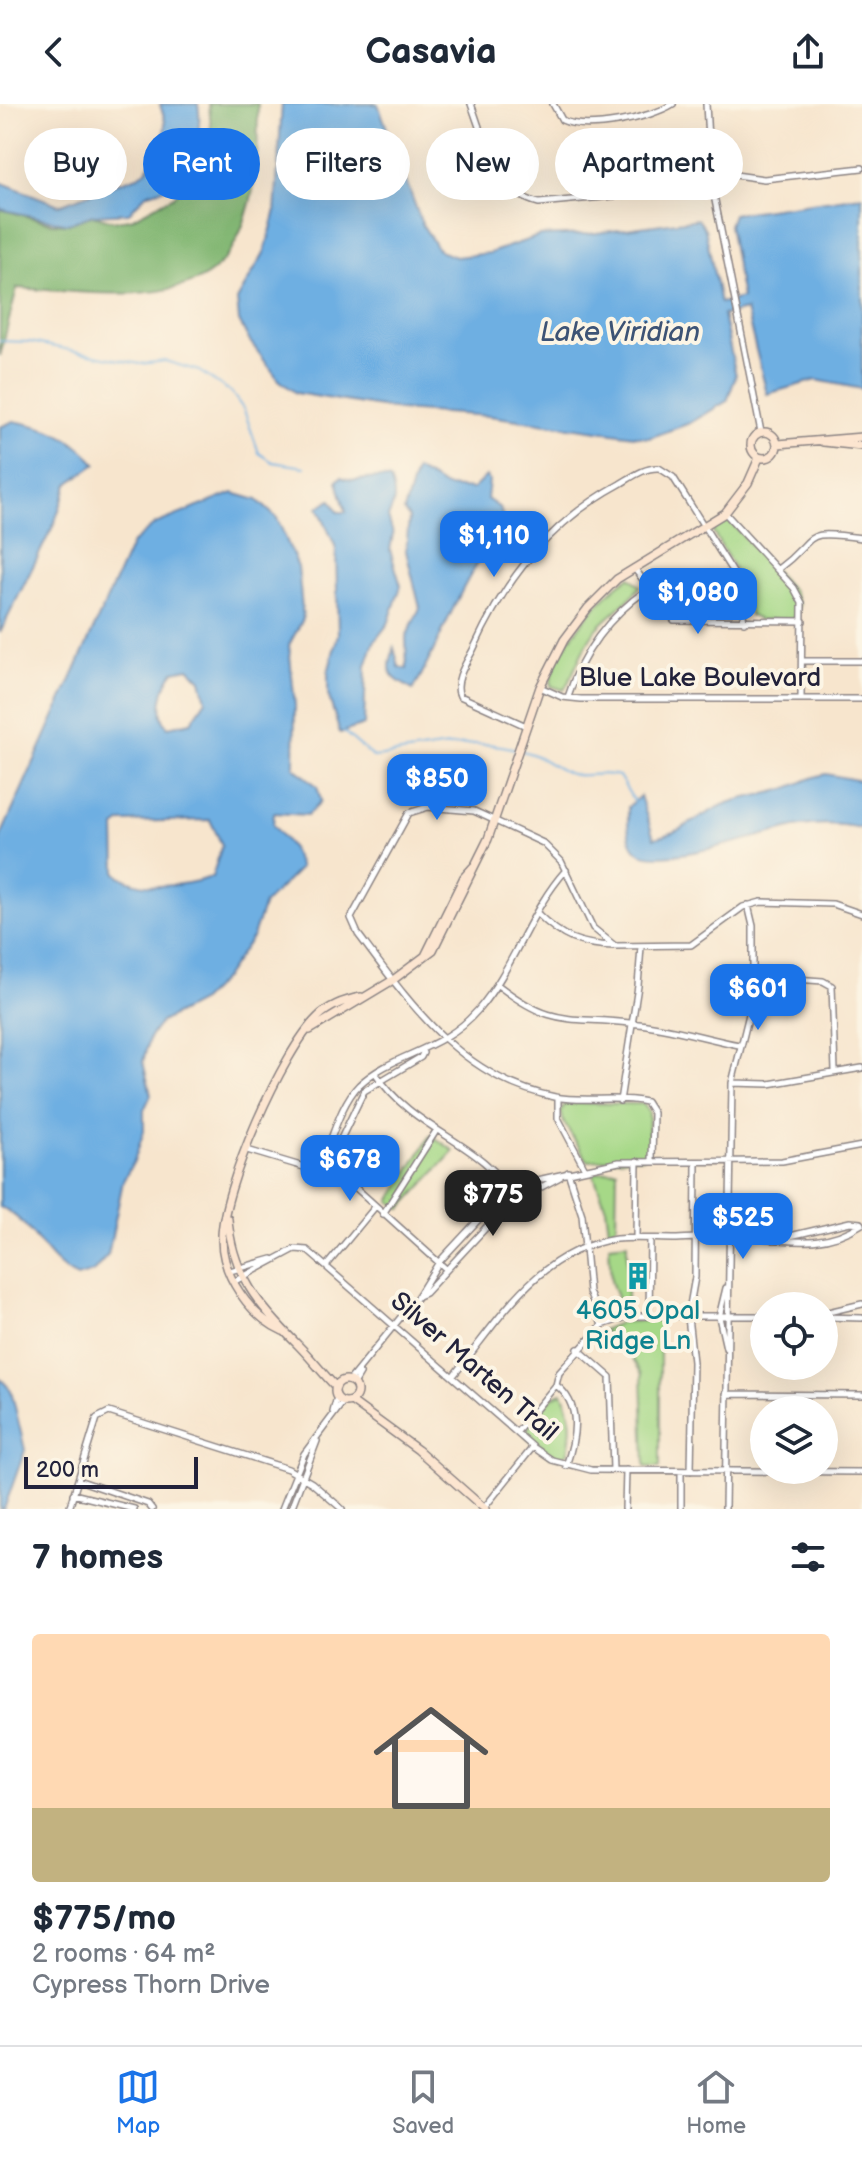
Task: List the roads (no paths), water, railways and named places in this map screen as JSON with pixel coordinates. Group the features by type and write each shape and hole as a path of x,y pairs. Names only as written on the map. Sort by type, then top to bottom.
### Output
{"street":[{"path":"471,104 499,173 522,197 547,203 577,200"},
{"path":"555,104 562,120 578,124 642,117 673,104"},
{"path":"706,104 707,128"},
{"path":"743,177 773,179 862,168"},
{"path":"715,200 761,432"},
{"path":"759,458 751,446 755,436 761,432 772,434 778,444"},
{"path":"778,444 862,437"},
{"path":"821,441 862,446"},
{"path":"759,458 772,456 778,444"},
{"path":"533,1447 484,1509 367,1410 347,1399 338,1385 255,1299 236,1274 227,1209 247,1150 286,1061 310,1030 313,1021 329,1008 364,997 425,956 464,877 475,866 496,820 540,687 557,652 580,618 617,579 633,567 725,513 744,490 759,458"},
{"path":"526,726 458,692 459,681 487,619 518,570 570,517 634,476 651,468 662,469 673,477 739,582 744,622"},
{"path":"725,513 800,597 803,621 801,699"},
{"path":"778,569 810,537 834,534 862,538"},
{"path":"633,567 674,620 803,621"},
{"path":"568,697 582,662 597,637 624,608 648,589"},
{"path":"802,661 862,661"},
{"name":"Blue Lake Boulevard","path":"540,687 568,697 862,699"},
{"path":"615,946 593,928 566,870 548,847 496,820 456,808 412,810 390,843 351,918 358,934 393,980 445,1041 493,1075 526,1090 558,1098 640,1101 650,1106 652,1161"},
{"path":"324,1173 322,1162 350,1098 360,1085 414,1062 423,1052 445,1041 476,1013 499,986 566,870"},
{"path":"538,914 568,939 585,944 641,947 691,945 748,905 833,904 862,914"},
{"path":"725,1509 732,1083 753,998 753,926 748,905"},
{"path":"620,1101 641,947"},
{"path":"753,976 823,981 832,986 835,1071"},
{"path":"499,986 556,1018 576,1022 631,1023 739,1045"},
{"path":"732,1083 769,1084 862,1068"},
{"path":"378,1077 404,1107 492,1166 516,1199"},
{"path":"558,1098 558,1118 584,1167"},
{"path":"383,1214 436,1131"},
{"path":"291,1509 317,1440 333,1412 347,1399 352,1383 418,1296 439,1262 511,1191 533,1181 584,1167 637,1161 782,1161 862,1146"},
{"path":"247,1150 324,1173 356,1188 446,1269"},
{"path":"636,1238 637,1161"},
{"path":"691,1471 693,1362 688,1317 695,1277 696,1162"},
{"path":"418,1296 488,1221 516,1199 568,1172"},
{"path":"568,1172 582,1215 589,1292 602,1325"},
{"path":"327,1265 375,1207"},
{"path":"770,1240 850,1222 862,1224"},
{"path":"453,1376 531,1281 550,1265 587,1246 636,1238 802,1243 830,1239 862,1224"},
{"path":"649,1316 650,1239"},
{"name":"Silver Marten Trail","path":"236,1274 301,1248 327,1265 533,1447 566,1466 613,1470 862,1472"},
{"path":"727,1356 719,1317 728,1283"},
{"path":"838,1311 862,1304"},
{"path":"517,1432 556,1385 559,1373 578,1349 602,1325 620,1317 750,1316"},
{"path":"838,1316 862,1318"},
{"path":"578,1349 610,1377 613,1470"},
{"path":"338,1385 352,1383"},
{"path":"556,1385 573,1402 574,1435 566,1466"},
{"path":"726,1394 862,1395"},
{"path":"69,1509 97,1418 108,1412 296,1473 342,1509"},
{"path":"282,1509 308,1448 317,1440"},
{"path":"625,1509 626,1470"},
{"path":"681,1471 681,1509"},
{"path":"78,1480 148,1504 152,1509"},
{"path":"73,1494 134,1509"}],"water":[{"path":"160,104 198,104 198,128 165,128"},
{"name":"Lake Viridian","path":"282,104 378,104 387,128 280,128"},
{"path":"143,173 143,197 129,213 93,215 68,224 0,209 0,182 24,191 24,200 46,200 59,205 72,200 127,200 127,180"},
{"name":"Lake Viridian","path":"410,191 422,224 439,251 456,257 490,253 539,236 589,234 698,219 705,229 720,303 742,298 729,225 733,214 862,196 862,389 816,380 767,394 746,310 723,315 736,376 727,401 690,423 649,438 489,416 399,410 296,393 279,380 239,321 237,300 265,251 276,198 410,200"},
{"path":"14,421 60,435 79,446 96,464 68,484 54,524 0,633 0,427"},
{"path":"416,470 446,487 473,489 486,476 489,481 487,499 500,508 506,528 490,545 465,585 413,690 394,678 390,664 394,648 399,667 407,669 406,637 420,608 406,551 409,518 404,511"},
{"path":"341,477 390,480 394,498 388,517 393,534 390,550 401,586 388,624 374,642 366,666 364,725 340,733 328,694 328,673 338,634 336,548 318,507 331,500 338,512 346,512 337,481"},
{"path":"233,493 257,500 277,518 298,567 303,619 289,645 295,706 294,767 317,786 321,801 308,815 274,813 273,825 291,847 300,868 264,904 253,936 224,978 201,1001 161,1022 149,1038 143,1062 151,1095 144,1110 144,1131 123,1181 108,1255 93,1272 77,1277 55,1261 21,1222 0,1207 0,838 132,543 155,524","holes":["189,668 201,680 206,700 191,722 168,727 161,707 164,691 174,671","210,820 222,845 212,877 162,886 137,883 116,873 115,827 122,822"]},
{"path":"826,774 862,781 862,828 832,824 801,826 670,855 652,856 639,852 632,843 628,807 640,796 654,838 664,836 731,802 777,791"},
{"path":"0,1378 11,1390 25,1450 4,1509 0,1509"}],"waterway":[{"path":"0,341 30,342 140,364 165,361 199,371 231,392 244,410 259,453 273,462 305,467"},
{"path":"344,732 373,757 452,745 512,748 532,754 571,774 619,776 635,803"}],"place":[{"name":"4605 Opal Ridge Ln","path":"638,1276"}]}
